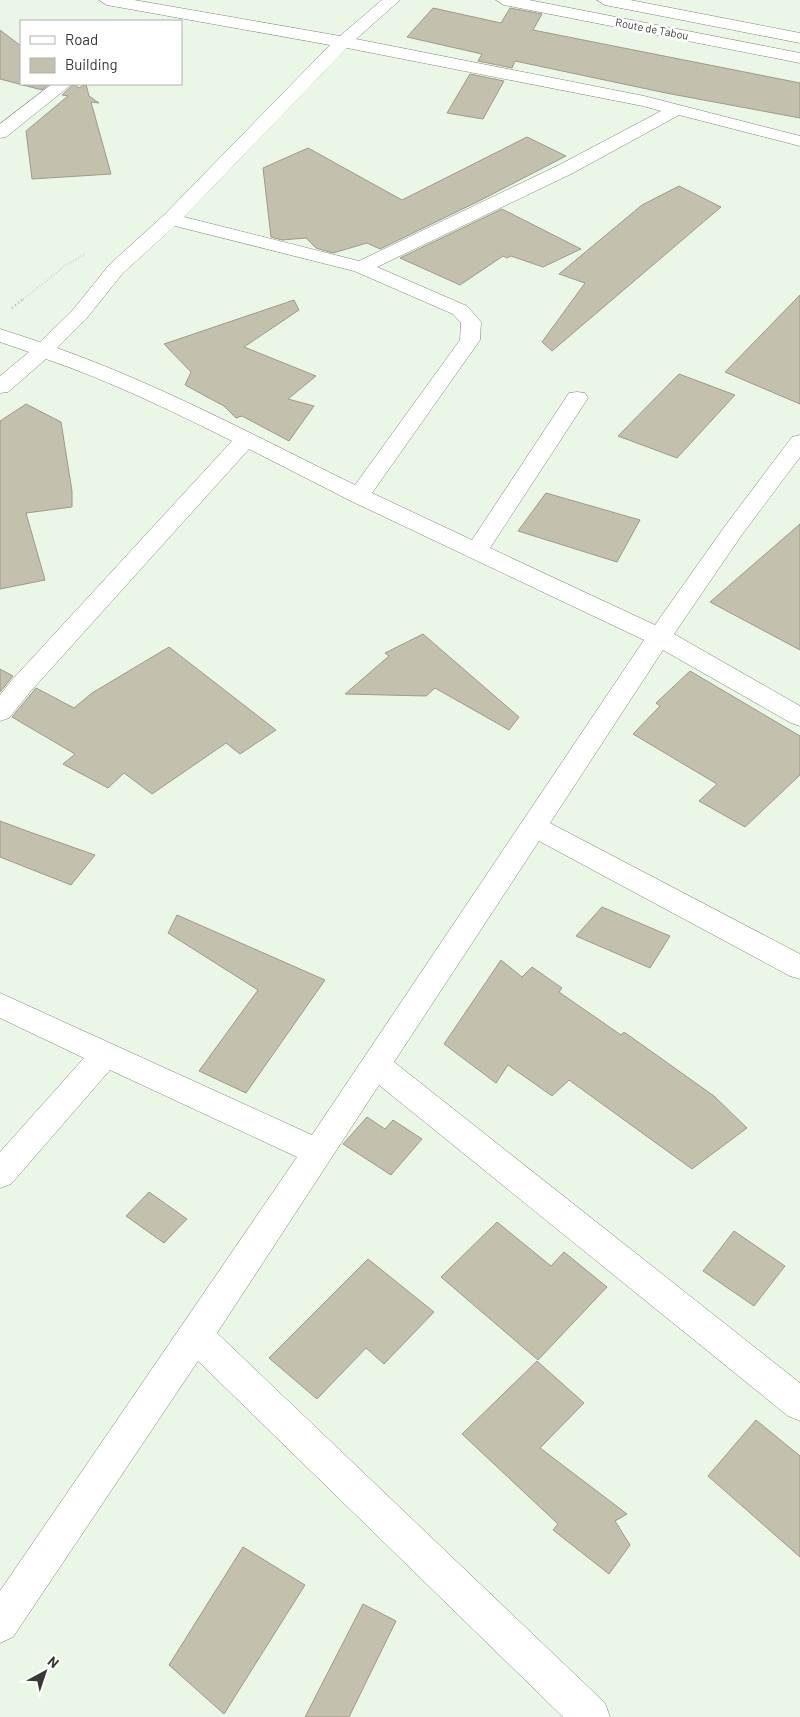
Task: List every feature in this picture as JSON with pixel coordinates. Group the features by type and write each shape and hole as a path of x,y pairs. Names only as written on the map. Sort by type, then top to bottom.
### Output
{"street":[{"path":"107,0 344,42 677,109 800,141"},
{"path":"0,387 44,350 79,315 116,269 171,219 332,52 392,0"},
{"name":"Route de Tabou","path":"504,0 800,58"},
{"name":"Route de Tabou","path":"605,0 800,38"},
{"path":"143,20 158,9"},
{"path":"0,133 62,85"},
{"path":"361,267 566,169 677,109"},
{"path":"171,219 361,267 460,310 471,322 470,340 359,496"},
{"path":"0,335 44,350 139,388 246,439 359,496 660,637 800,717"},
{"path":"477,551 577,398"},
{"path":"0,712 21,686 246,439"},
{"path":"0,1624 196,1336 316,1152 376,1065 660,637 732,531 800,442"},
{"path":"534,826 800,968"},
{"path":"0,1005 316,1152"},
{"path":"0,1174 106,1054"},
{"path":"376,1065 800,1404"},
{"path":"196,1336 591,1717"}],"building":[{"path":"433,8 501,23 510,8 542,14 533,30 800,83 800,118 666,93 515,61 512,68 478,61 482,54 407,37"},
{"path":"0,30 20,45 20,84 0,79"},
{"path":"470,74 504,81 483,119 447,113"},
{"path":"23,85 48,85 42,90"},
{"path":"73,85 79,88 86,85 89,96 99,103 91,102 111,174 32,179 26,131 68,96 62,95"},
{"path":"527,137 566,156 380,249 367,243 333,253 316,248 306,238 282,240 271,237 263,168 308,148 402,200"},
{"path":"679,186 721,207 552,351 542,342 585,283 559,274 642,205"},
{"path":"502,209 581,249 543,267 511,256 507,258 503,256 460,285 400,258"},
{"path":"800,295 800,404 725,372"},
{"path":"294,300 299,310 244,347 316,376 288,399 314,406 289,441 242,416 236,418 224,406 185,385 191,372 164,344"},
{"path":"679,374 735,395 677,458 618,436"},
{"path":"26,404 61,422 72,491 72,507 26,513 45,580 0,589 0,421"},
{"path":"546,493 640,520 617,562 518,531"},
{"path":"800,524 800,650 710,602"},
{"path":"423,634 519,717 509,730 435,688 426,696 345,694 389,656 385,653"},
{"path":"169,647 276,730 240,754 226,743 152,794 124,773 108,788 63,764 75,754 12,717 36,688 74,708 92,693"},
{"path":"0,669 13,676 0,692"},
{"path":"690,671 800,736 800,775 745,827 699,801 717,784 633,734 660,706 656,703"},
{"path":"0,821 95,855 71,885 0,857"},
{"path":"602,907 670,936 650,968 576,936"},
{"path":"177,915 325,980 246,1093 199,1071 258,990 168,933"},
{"path":"501,960 522,977 532,967 562,988 559,992 621,1035 624,1032 714,1096 747,1128 692,1169 569,1080 552,1096 508,1065 496,1083 444,1044"},
{"path":"367,1117 385,1129 393,1120 422,1139 391,1175 343,1144"},
{"path":"149,1192 187,1219 164,1243 126,1216"},
{"path":"497,1222 551,1266 564,1252 607,1287 538,1360 441,1277"},
{"path":"734,1231 785,1266 754,1306 703,1271"},
{"path":"368,1259 434,1312 384,1364 366,1348 317,1399 269,1358"},
{"path":"537,1361 584,1403 540,1448 627,1514 615,1521 630,1545 609,1574 553,1530 558,1524 462,1434"},
{"path":"756,1420 800,1456 800,1557 708,1476"},
{"path":"243,1547 305,1585 224,1714 169,1665"},
{"path":"363,1604 396,1621 349,1717 305,1717"}]}
